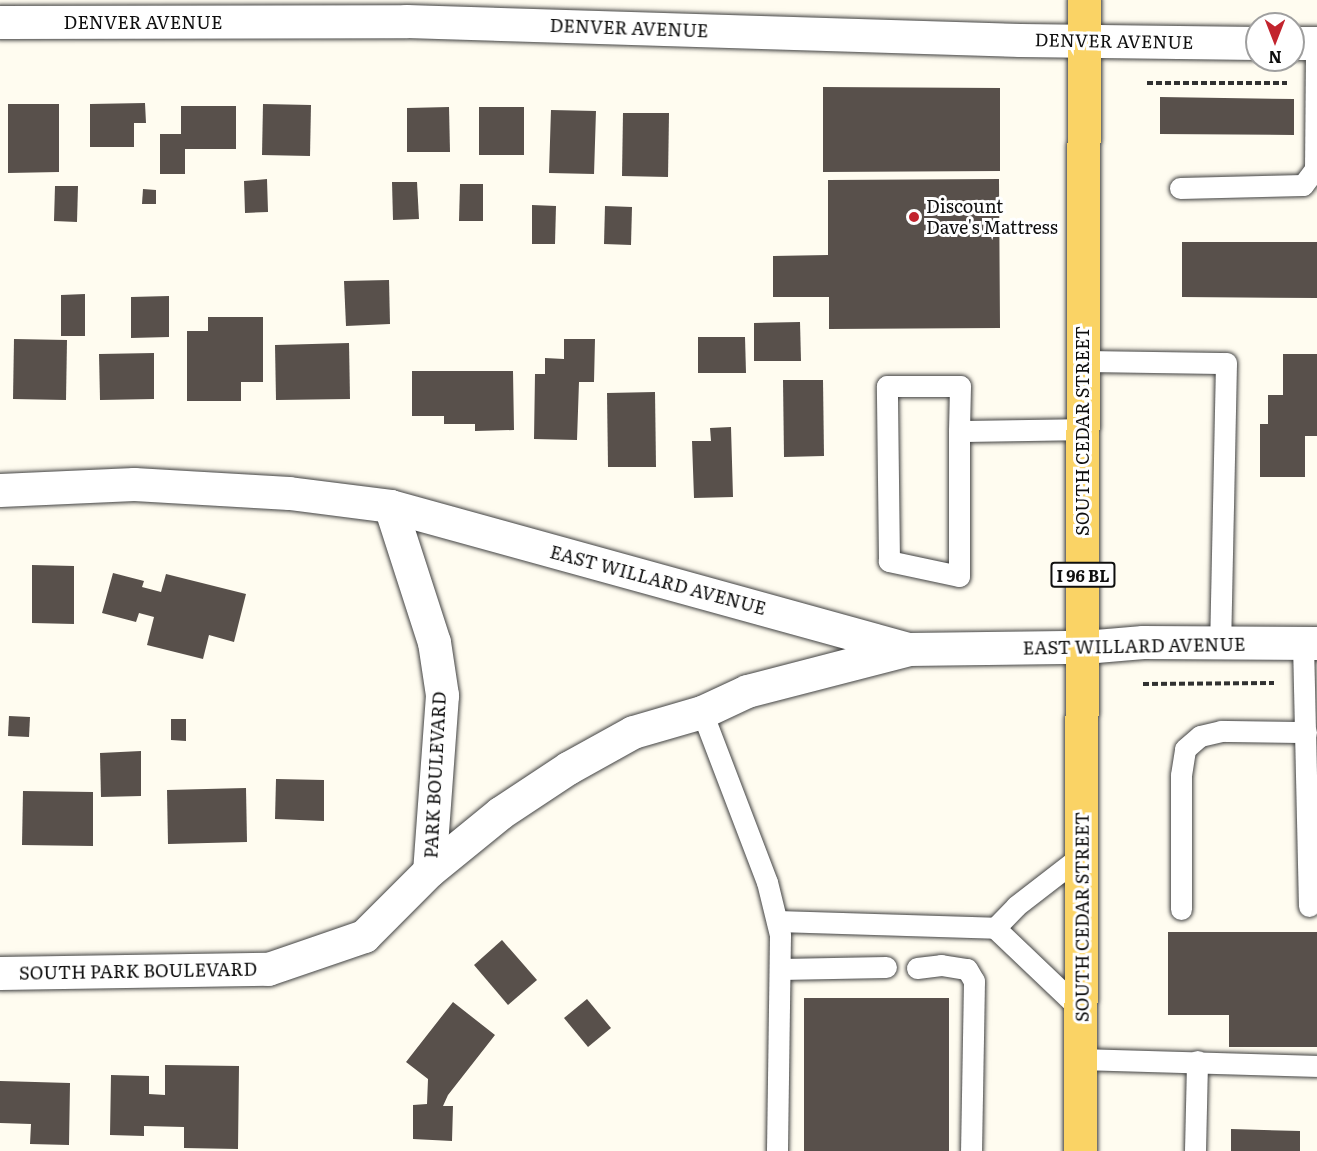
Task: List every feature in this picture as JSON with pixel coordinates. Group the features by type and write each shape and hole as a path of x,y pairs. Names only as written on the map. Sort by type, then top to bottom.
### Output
{"main road":[{"name":"SOUTH CEDAR STREET","path":"1080,1151 1084,647 1080,361 1084,0"}],"street":[{"name":"DENVER AVENUE","path":"0,22 406,21 1084,41 1245,43"},
{"name":"EAST WILLARD AVENUE","path":"0,490 134,484 289,493 390,506 908,649 1084,647 1143,642 1310,643"},
{"name":"PARK BOULEVARD","path":"390,506 434,642 442,695 429,871"},
{"path":"702,712 747,692 908,649"},
{"name":"SOUTH PARK BOULEVARD","path":"0,973 268,969 364,936 429,871 500,813 568,768 633,732 702,712"}],"lane":[{"path":"1180,188 1303,185 1316,169 1316,83 1309,43"},
{"path":"1080,361 1226,363 1220,643"},
{"path":"887,386 960,386 959,431 959,576 890,561 887,386"},
{"path":"959,431 1081,429"},
{"path":"1309,906 1304,683 1310,643"},
{"path":"702,712 767,882 777,921 780,969 777,1151"},
{"path":"1181,909 1181,775 1185,749 1200,736 1221,731 1306,732"},
{"path":"995,928 1016,906 1082,855"},
{"path":"777,921 995,928 1081,1010"},
{"path":"917,968 941,966 968,969 974,981 971,1151"},
{"path":"780,969 886,967"},
{"path":"1081,1059 1317,1066"},
{"path":"1195,1151 1197,1061"}],"path":[{"path":"1147,83 1316,83"},
{"path":"1143,684 1304,683"}],"building":[{"path":"823,87 1000,88 1000,171 823,172"},
{"path":"1160,97 1294,99 1294,135 1160,134"},
{"path":"145,103 146,123 134,123 134,147 90,147 90,104"},
{"path":"8,104 59,104 59,172 8,173"},
{"path":"263,104 311,105 310,156 262,155"},
{"path":"181,106 236,106 236,149 185,149 185,174 160,174 160,134 181,134"},
{"path":"449,107 450,152 407,152 407,108"},
{"path":"479,107 524,107 524,155 479,155"},
{"path":"551,110 596,111 594,174 549,173"},
{"path":"623,113 669,113 668,177 622,176"},
{"path":"267,179 268,212 245,213 244,181"},
{"name":"Discount Dave's Mattress","path":"999,179 1000,328 829,329 829,297 773,297 773,256 828,255 828,180"},
{"path":"392,182 417,182 419,219 393,220"},
{"path":"460,184 483,184 483,221 459,221"},
{"path":"55,186 78,186 77,222 54,221"},
{"path":"143,189 156,190 156,204 142,204"},
{"path":"532,205 556,206 555,244 532,244"},
{"path":"605,206 632,207 631,245 604,244"},
{"path":"1182,242 1317,242 1317,298 1182,297"},
{"path":"389,280 390,324 346,326 344,281"},
{"path":"85,294 85,336 61,336 61,295"},
{"path":"169,296 169,337 131,338 131,297"},
{"path":"208,317 263,317 263,382 241,382 241,401 187,401 187,331 208,331"},
{"path":"800,322 801,361 754,361 754,323"},
{"path":"698,337 745,337 746,373 698,373"},
{"path":"14,339 67,340 66,400 13,399"},
{"path":"564,339 595,339 594,382 579,382 577,440 534,439 535,374 545,374 545,358 564,359"},
{"path":"349,343 350,399 276,400 275,345"},
{"path":"154,353 154,399 100,400 99,354"},
{"path":"1283,354 1317,354 1317,436 1305,436 1305,477 1260,477 1260,424 1268,424 1268,395 1283,395"},
{"path":"412,371 513,371 514,430 475,431 475,424 444,424 444,416 412,416"},
{"path":"783,380 823,380 824,456 784,457"},
{"path":"655,392 656,467 608,467 607,393"},
{"path":"731,427 733,497 694,498 692,441 711,441 710,428"},
{"path":"32,565 74,566 74,624 32,623"},
{"path":"113,573 144,581 142,587 161,592 166,574 246,594 234,642 209,635 203,659 147,645 154,617 139,613 136,622 102,613"},
{"path":"9,716 30,717 29,737 8,736"},
{"path":"171,719 186,719 186,741 171,740"},
{"path":"141,751 141,796 101,797 100,753"},
{"path":"276,779 324,780 324,821 275,819"},
{"path":"246,788 247,842 168,844 167,790"},
{"path":"23,791 93,792 93,846 22,845"},
{"path":"1168,932 1317,932 1317,1047 1229,1047 1229,1015 1168,1015"},
{"path":"502,940 537,980 508,1005 474,965"},
{"path":"804,998 949,998 949,1151 804,1151"},
{"path":"587,999 611,1028 588,1047 564,1018"},
{"path":"453,1002 495,1035 448,1095 443,1106 453,1106 452,1141 413,1139 413,1105 427,1104 428,1079 406,1062"},
{"path":"165,1065 239,1066 238,1149 184,1148 184,1127 144,1126 144,1136 110,1135 111,1075 149,1076 149,1094 165,1095"},
{"path":"0,1081 70,1083 69,1145 30,1144 31,1124 0,1123"},
{"path":"1231,1129 1300,1131 1300,1151 1231,1151"}],"place":[{"name":"Discount Dave's Mattress","path":"914,217"}]}
